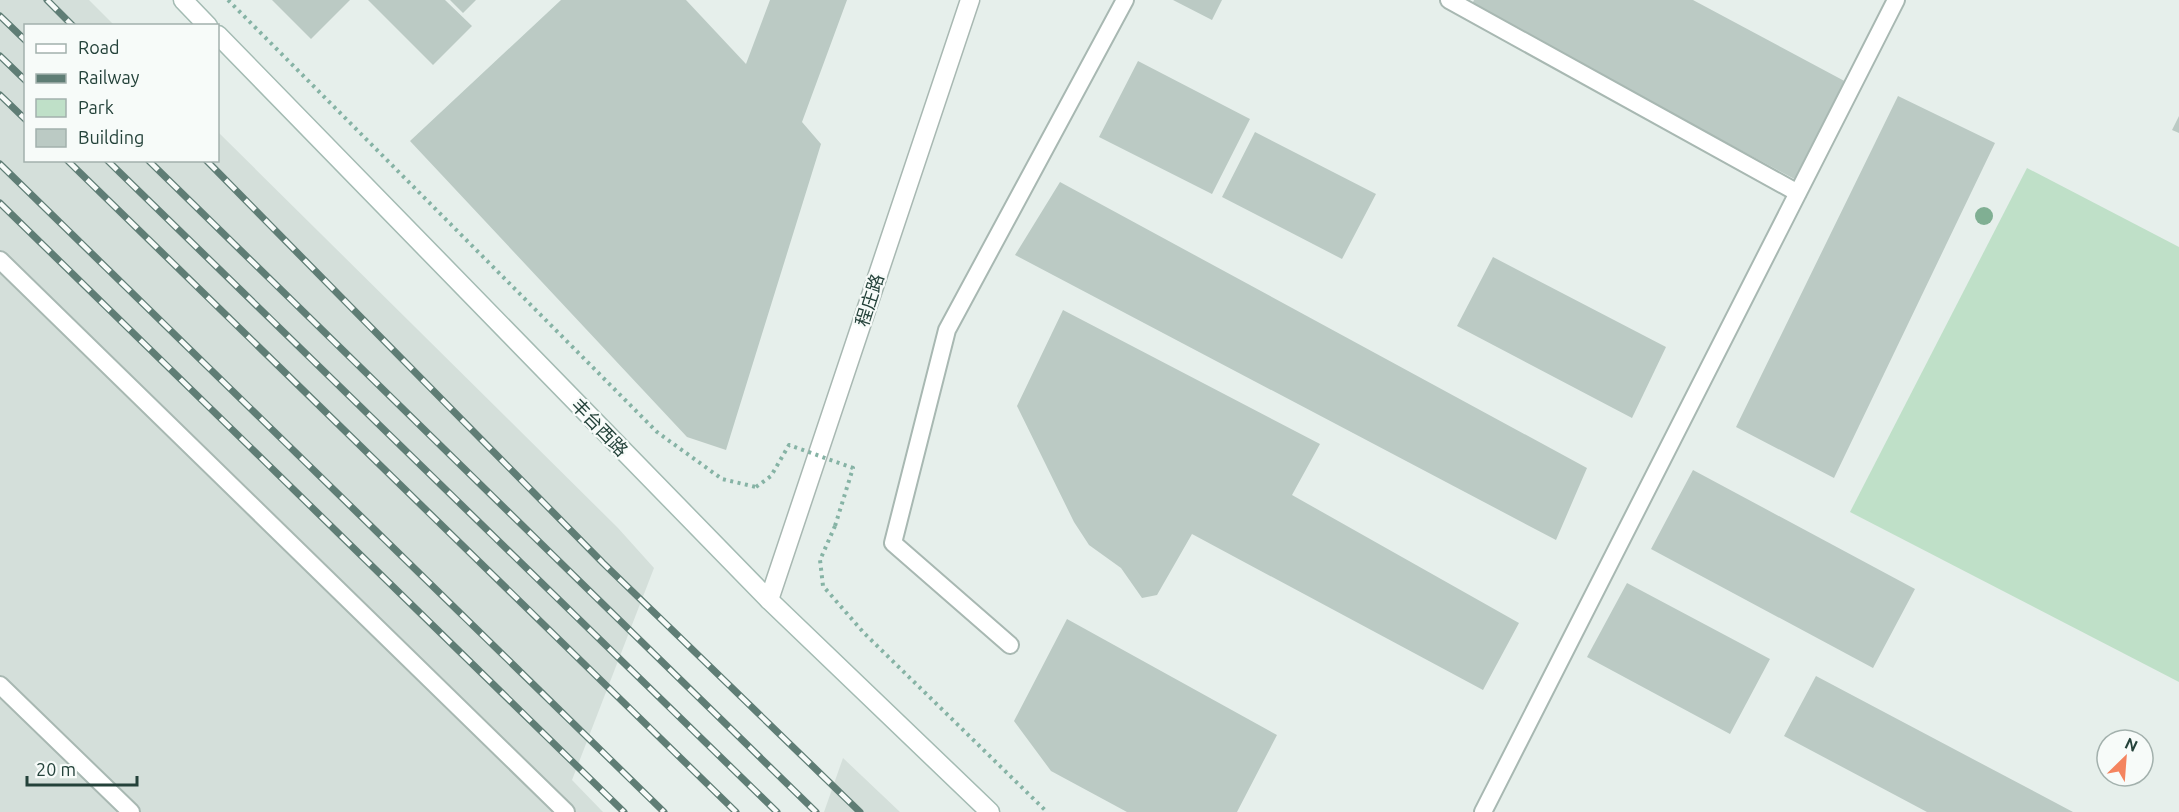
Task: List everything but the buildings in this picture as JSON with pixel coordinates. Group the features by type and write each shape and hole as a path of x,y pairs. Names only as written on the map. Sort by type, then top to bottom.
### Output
{"main road":[{"path":"183,0 206,24"},
{"name":"程庄路","path":"769,600 970,0"},
{"name":"丰台西路","path":"219,36 769,600 990,812"}],"lane":[{"path":"1011,645 892,543 947,330 1125,0"},
{"path":"1449,0 1798,193"},
{"path":"1483,812 1896,0"},
{"path":"0,260 566,812"},
{"path":"0,685 131,812"}],"path":[{"path":"228,0 657,432 722,479 756,487 771,476 789,445 853,468 835,526 820,560 823,586 864,633 1047,812"}],"shaded area":[{"path":"0,0 89,0 113,24 24,24 24,162 219,162 219,133 618,528 654,568 572,780 603,812 0,812"},
{"path":"843,758 900,812 824,812"}],"green space":[{"path":"2027,168 2179,247 2179,682 1850,512"}],"railway":[{"path":"47,0 71,24"},
{"path":"0,16 24,39"},
{"path":"0,56 24,79"},
{"path":"0,95 24,118"},
{"path":"69,162 736,812"},
{"path":"109,162 777,812"},
{"path":"150,162 816,812"},
{"path":"208,162 603,563 860,812"},
{"path":"0,164 664,812"},
{"path":"0,203 624,812"}]}
